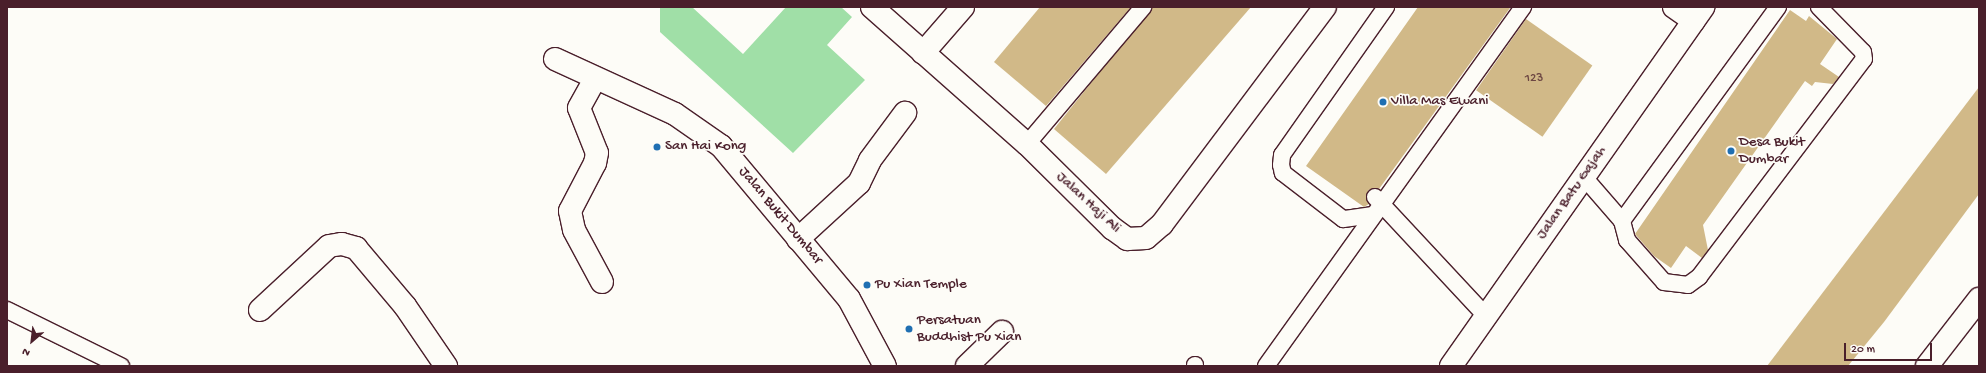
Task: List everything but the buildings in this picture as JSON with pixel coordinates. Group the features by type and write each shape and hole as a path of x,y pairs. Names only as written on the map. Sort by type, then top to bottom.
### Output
{"street":[{"name":"Jalan Haji Ali","path":"872,7 1027,144 1112,228 1127,239 1146,238 1162,224 1325,7"},
{"path":"923,53 963,7"},
{"name":"Jalan Batu Gajah","path":"1451,366 1698,14 1674,7"},
{"name":"Jalan Bukit Dumbar","path":"555,59 595,79 630,91 675,114 721,146 849,298 884,366"},
{"path":"595,79 579,108 597,152 595,163 570,211 574,230 602,282"},
{"path":"798,239 859,183 870,160 905,113"},
{"path":"260,310 329,246 342,244 356,248 405,306 446,366"},
{"path":"1927,366 1979,299"},
{"path":"968,366 1002,332"}],"lane":[{"path":"1027,144 1142,7"},
{"path":"1376,206 1343,219 1283,173 1282,160 1386,7"},
{"path":"1266,366 1376,206 1523,7"},
{"path":"1622,221 1778,7"},
{"path":"1583,176 1622,221 1627,240 1664,282 1688,285 1698,277 1864,59 1863,52 1819,7"},
{"path":"1376,206 1486,316"},
{"path":"7,310 121,366"}],"green space":[{"path":"660,7 692,7 743,54 786,7 841,7 852,17 827,45 865,80 793,153 660,32"}],"place":[{"name":"Villa Mas Ewani","path":"1383,102"},
{"name":"San Hai Kong","path":"657,147"},
{"name":"Desa Bukit Dumbar","path":"1731,151"},
{"name":"Pu Xian Temple","path":"867,285"},
{"name":"Persatuan Buddhist Pu Xian","path":"909,329"}]}
